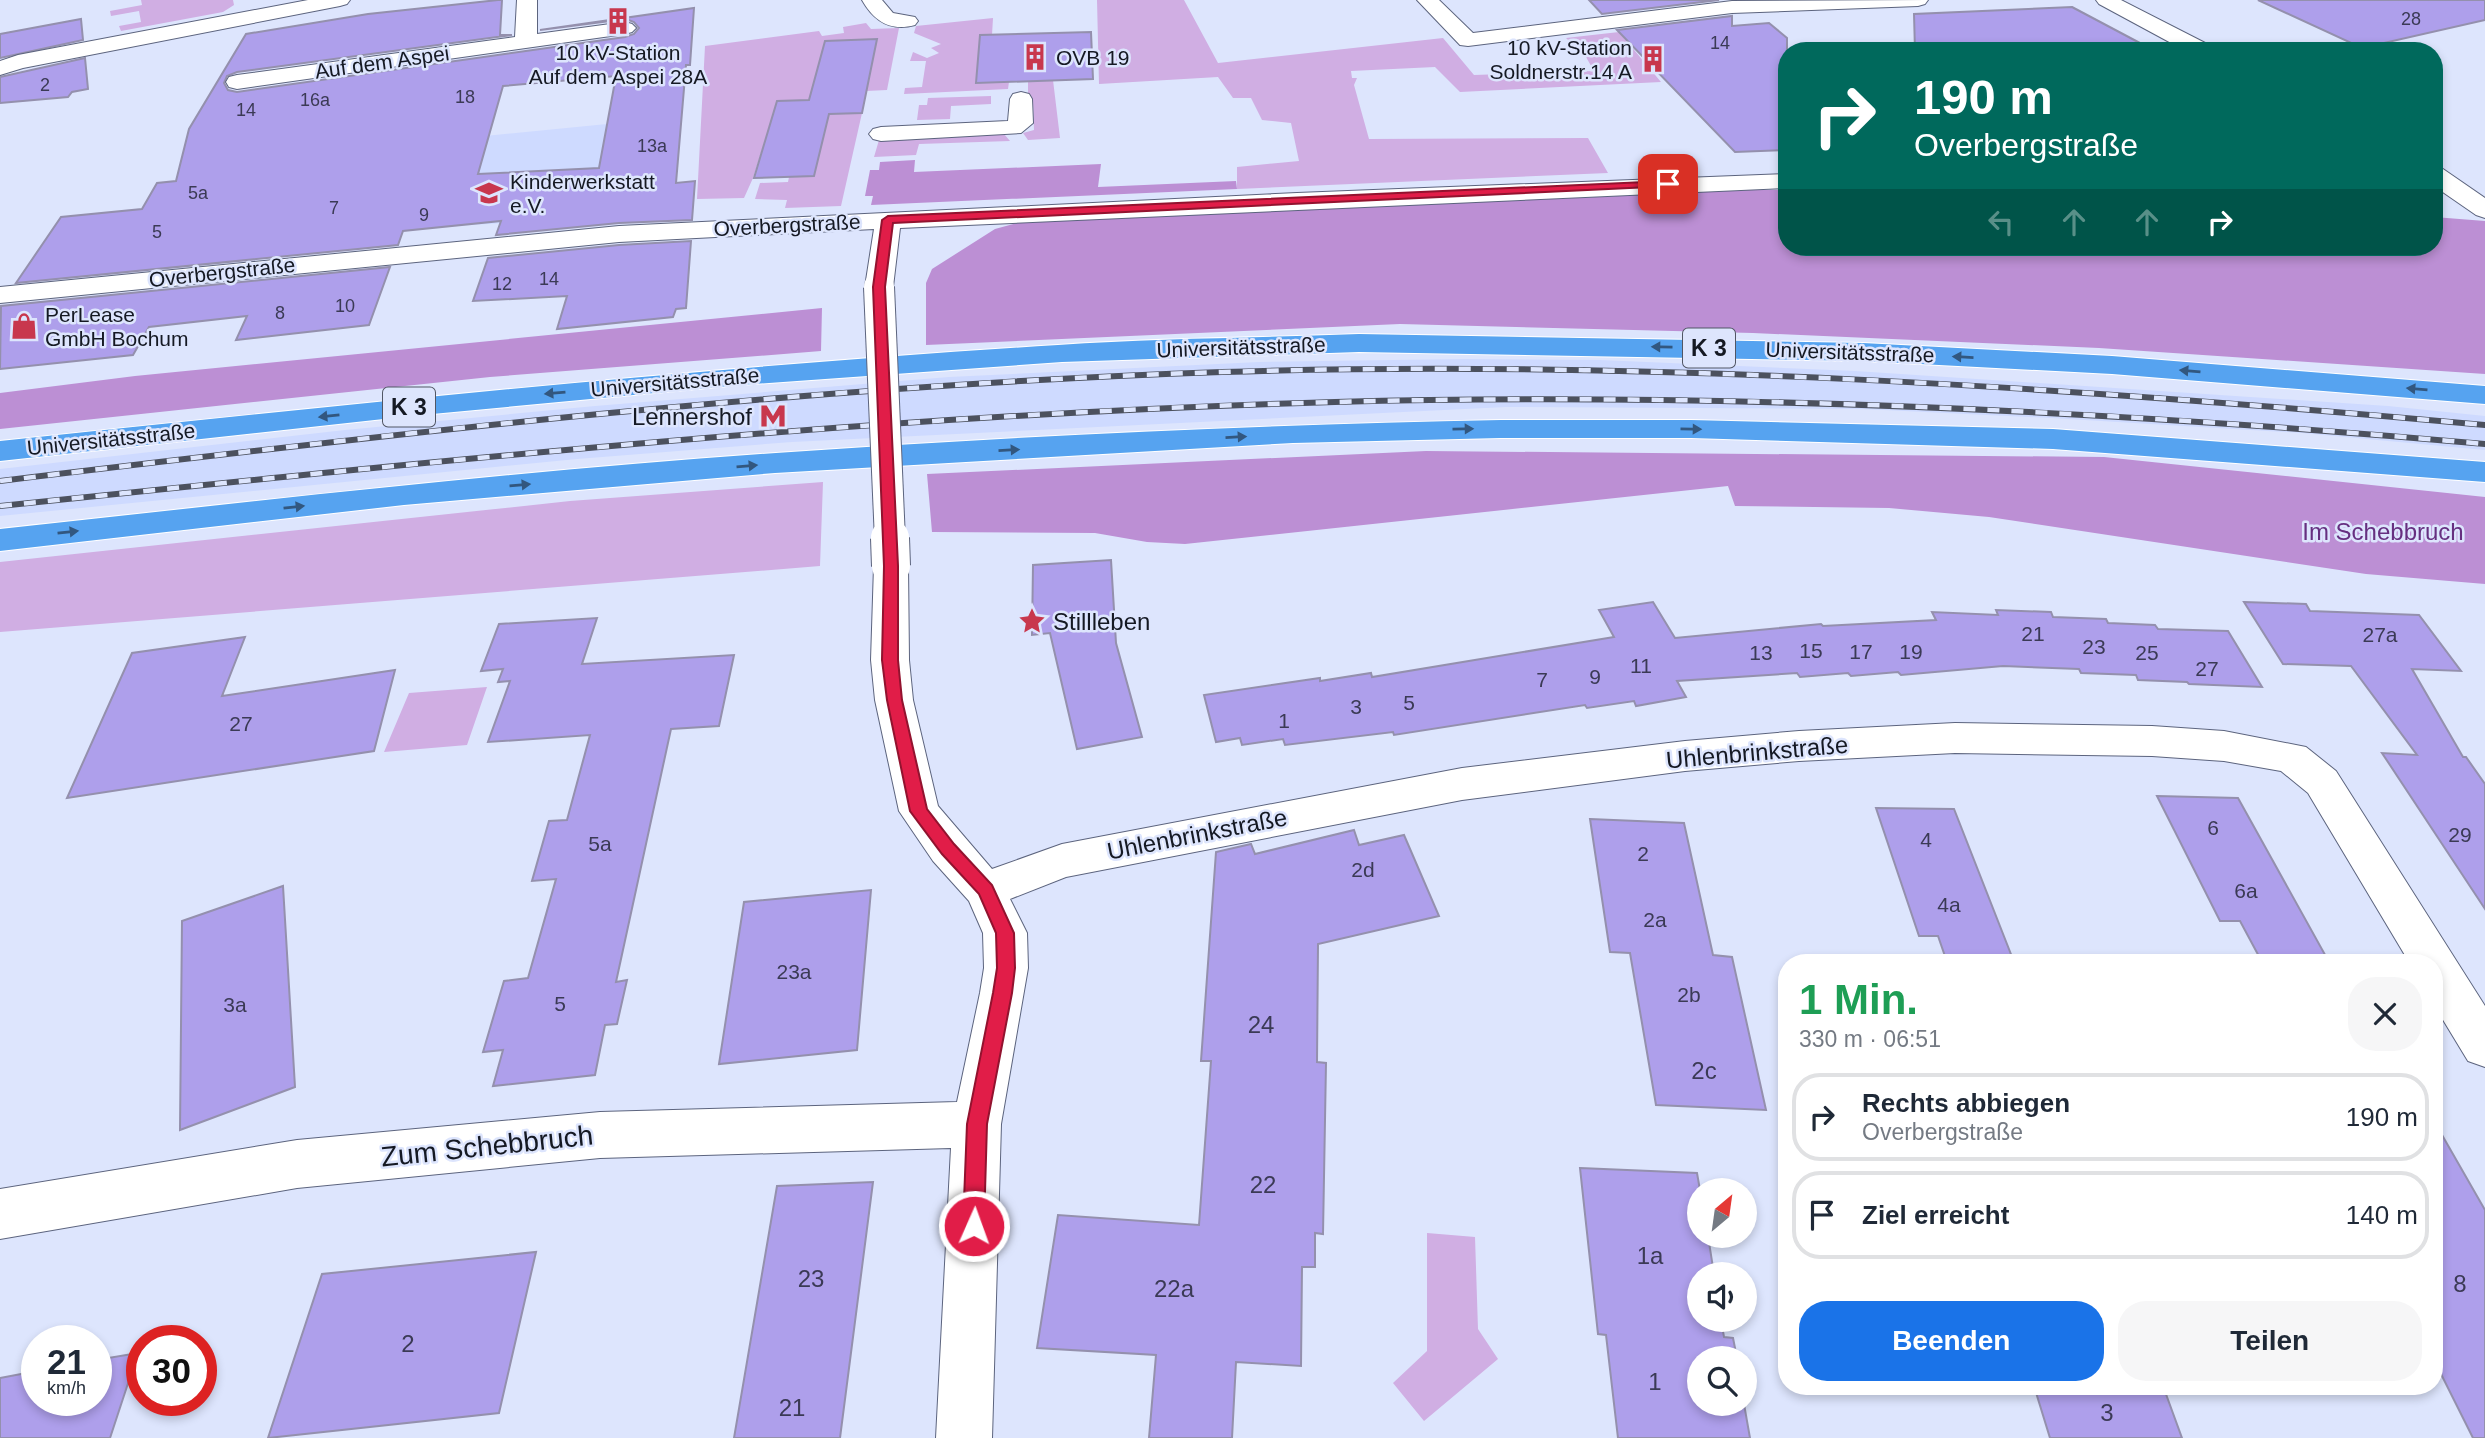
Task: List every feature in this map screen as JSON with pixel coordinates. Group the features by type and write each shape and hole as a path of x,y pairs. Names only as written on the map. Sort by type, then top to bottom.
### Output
{"highway":[{"name":"Universitätsstraße","path":"0,451 411,407 753,375 1062,353 1359,343 1863,352 2112,365 2485,395"},
{"path":"0,540 404,495 761,464 1293,434 1501,429 1691,429 2053,439 2485,472"}],"street":[{"path":"0,68 275,6 340,0"},
{"path":"526,42 527,0"},
{"path":"872,0 882,18 888,21 908,21"},
{"path":"1427,0 1468,40 1732,7 1918,0"},
{"path":"2106,0 2186,42"},
{"name":"Auf dem Aspei","path":"237,82 625,28"},
{"path":"886,128 1013,128 1021,123 1021,104"},
{"name":"Overbergstraße","path":"0,295 619,234 1778,181"},
{"path":"2443,181 2485,211"},
{"path":"2447,211 2485,211"},
{"path":"888,220 879,287 891,566 890,660 894,700 919,811 948,849 985,890 1005,933 1006,968 977,1124 964,1438"},
{"name":"Uhlenbrinkstraße","path":"985,890 1074,859 1462,784 1685,756 1799,747 1955,738 2152,741 2224,746 2292,758 2322,782 2428,954"},
{"name":"Uhlenbrinkstraße","path":"2443,978 2485,1046"},
{"name":"Zum Schebbruch","path":"0,1213 297,1164 600,1135 977,1124"}],"shaded area":[{"path":"141,0 233,0 234,5 223,12 121,31 119,26 141,22 139,11 111,16 110,11 142,5"},
{"path":"1097,0 1184,0 1218,63 1443,38 1474,75 1594,71 1586,57 1566,38 1619,32 1661,82 1460,92 1435,67 1351,71 1352,78 1357,78 1354,85 1369,139 1588,138 1608,173 1237,189 1237,167 1299,161 1291,123 1262,120 1251,98 1233,98 1218,77 1099,84"},
{"path":"993,18 992,35 980,36 976,82 1009,82 1008,89 904,94 905,88 922,87 926,61 910,61 913,52 927,58 939,53 931,48 941,44 914,33 916,26"},
{"path":"866,23 871,29 899,28 887,90 866,91 825,41 809,100 777,102 744,198 697,199 705,46 819,31 822,36 844,33 843,27"},
{"path":"1053,80 1060,138 1028,140 1023,133 1034,130 1033,101 1028,99 1028,81"},
{"path":"991,96 991,104 951,106 950,119 917,120 919,105 927,105 928,98"},
{"path":"862,113 841,206 785,208 787,200 755,199 760,183 788,182 789,177 814,176 829,114"},
{"name":"Kinderwerkstatt e.V.","path":"607,124 592,218 455,226 403,144"},
{"path":"1004,134 1010,141 919,144 916,155 874,157 879,140"},
{"path":"1600,360 1855,371 2388,406 2485,416 2485,450 2302,433 1863,409 1506,407 792,442 577,459 0,516 0,469 345,430 949,377 1259,362"},
{"path":"823,482 820,566 0,632 0,562 570,501"},
{"path":"487,687 467,745 384,752 409,693"},
{"path":"1427,1233 1475,1237 1478,1329 1498,1359 1424,1421 1393,1383 1427,1351"}],"green space":[{"path":"915,160 914,172 1101,164 1098,187 1236,181 1237,189 871,205 873,196 865,196 870,170 879,170 880,162"},
{"path":"1778,190 1778,256 2443,256 2443,218 2485,221 2485,374 2099,348 1753,333 1400,324 926,345 926,283 932,269 995,229 1017,223"},
{"path":"822,308 821,351 490,377 0,429 0,393 135,376"},
{"name":"Im Schebbruch","path":"1426,451 2104,457 2485,497 2485,584 2366,574 1989,517 1889,508 1735,506 1728,486 1185,544 1147,542 1095,533 932,532 927,474"}],"building":[{"path":"502,0 500,35 512,35 237,72 227,76 224,83 228,90 237,92 625,37 634,34 639,28 626,19 540,30 694,8 690,65 686,65 676,183 695,181 692,220 619,223 496,235 501,221 403,231 398,245 16,283 61,217 142,209 157,183 176,181 189,129 246,34 368,14","holes":["616,76 599,168 478,174 503,86"]},
{"path":"1589,0 1719,0 1602,14"},
{"path":"2258,0 2485,0 2485,20 2388,42 2349,42"},
{"path":"2072,7 2138,42 1915,42 1914,14"},
{"path":"1732,16 1732,26 1769,23 1787,38 1787,42 1778,42 1778,150 1735,152 1617,30"},
{"path":"81,19 83,40 0,58 0,34"},
{"name":"OVB 19","path":"1091,32 1093,79 976,83 980,35"},
{"path":"877,39 862,113 829,114 814,176 754,178 777,101 809,100 825,41"},
{"path":"85,58 88,89 72,92 68,97 0,103 0,77"},
{"path":"691,241 686,308 676,309 673,317 557,329 567,296 473,301 488,258"},
{"path":"390,267 369,325 236,340 247,316 149,327 133,355 0,369 1,306"},
{"path":"1111,560 1116,643 1142,737 1077,749 1050,633 1032,635 1033,565"},
{"path":"1653,602 1675,638 1821,624 1936,620 1932,612 1998,615 1996,610 2051,612 2053,617 2106,619 2108,623 2155,625 2158,629 2228,631 2262,687 2138,680 2136,675 2081,673 2079,669 2003,666 1901,675 1898,672 1800,677 1797,673 1677,681 1686,697 1636,706 1634,701 1587,708 1585,705 1394,735 1393,732 1285,745 1283,739 1242,745 1240,738 1216,742 1204,695 1320,678 1320,681 1371,673 1372,677 1614,637 1599,610"},
{"path":"2244,602 2306,604 2310,611 2419,615 2461,671 2412,669 2463,757 2466,757 2485,784 2485,909 2382,753 2417,755 2351,666 2283,664"},
{"path":"597,618 582,664 734,655 719,726 671,729 616,982 627,980 617,1024 605,1025 595,1075 493,1086 503,1050 483,1052 504,981 528,978 556,879 532,881 549,821 567,820 590,735 488,742 510,681 498,682 503,669 481,671 499,624"},
{"path":"245,637 222,696 395,670 374,751 67,798 132,653"},
{"path":"2157,796 2238,798 2325,954 2258,954 2240,921 2220,921"},
{"path":"1876,808 1954,809 2011,954 1944,954 1938,936 1919,936"},
{"path":"1590,819 1684,823 1713,955 1732,957 1766,1110 1656,1105 1630,953 1610,952"},
{"path":"1354,830 1359,845 1404,835 1439,916 1318,944 1317,1062 1326,1063 1323,1234 1315,1233 1315,1267 1302,1267 1301,1366 1236,1362 1232,1438 1149,1438 1156,1355 1037,1348 1058,1215 1199,1225 1211,1061 1201,1061 1216,852 1251,844 1255,854"},
{"path":"283,886 295,1087 180,1130 182,921"},
{"path":"871,890 857,1050 719,1064 744,902"},
{"path":"2443,1137 2485,1210 2485,1438 2473,1438 2443,1378"},
{"path":"1580,1168 1697,1173 1698,1178 1687,1178 1687,1248 1710,1248 1712,1262 1687,1262 1687,1332 1723,1332 1724,1337 1733,1338 1735,1346 1687,1346 1687,1416 1746,1416 1750,1438 1618,1438 1606,1335 1598,1334"},
{"path":"873,1182 840,1438 734,1438 777,1186"},
{"path":"536,1252 499,1413 268,1438 322,1274"},
{"path":"126,1355 126,1389 110,1438 0,1438 0,1378 21,1374 21,1416 112,1416 112,1357"},
{"path":"2037,1395 2166,1395 2182,1438 2050,1438"}],"railway":[{"path":"0,481 457,428 763,399 1069,378 1222,372 1538,369 1854,379 2170,399 2485,425"},
{"path":"0,506 666,441 1000,417 1335,402 1623,400 1910,407 2198,422 2485,444"}],"place":[{"name":"10 kV-Station Auf dem Aspei 28A","path":"618,21"},
{"name":"OVB 19","path":"1035,57"},
{"name":"10 kV-Station Soldnerstr.14 A","path":"1653,59"},
{"name":"Kinderwerkstatt e.V.","path":"489,193"},
{"name":"PerLease GmbH Bochum","path":"24,326"},
{"name":"Lennershof","path":"773,416"},
{"name":"Stillleben","path":"1032,621"}],"route":[{"path":"974,1226 977,1124 1003,993 1006,968 1005,933 985,890 948,849 919,811 894,700 890,660 891,566 879,287 888,220 1668,184"}]}
